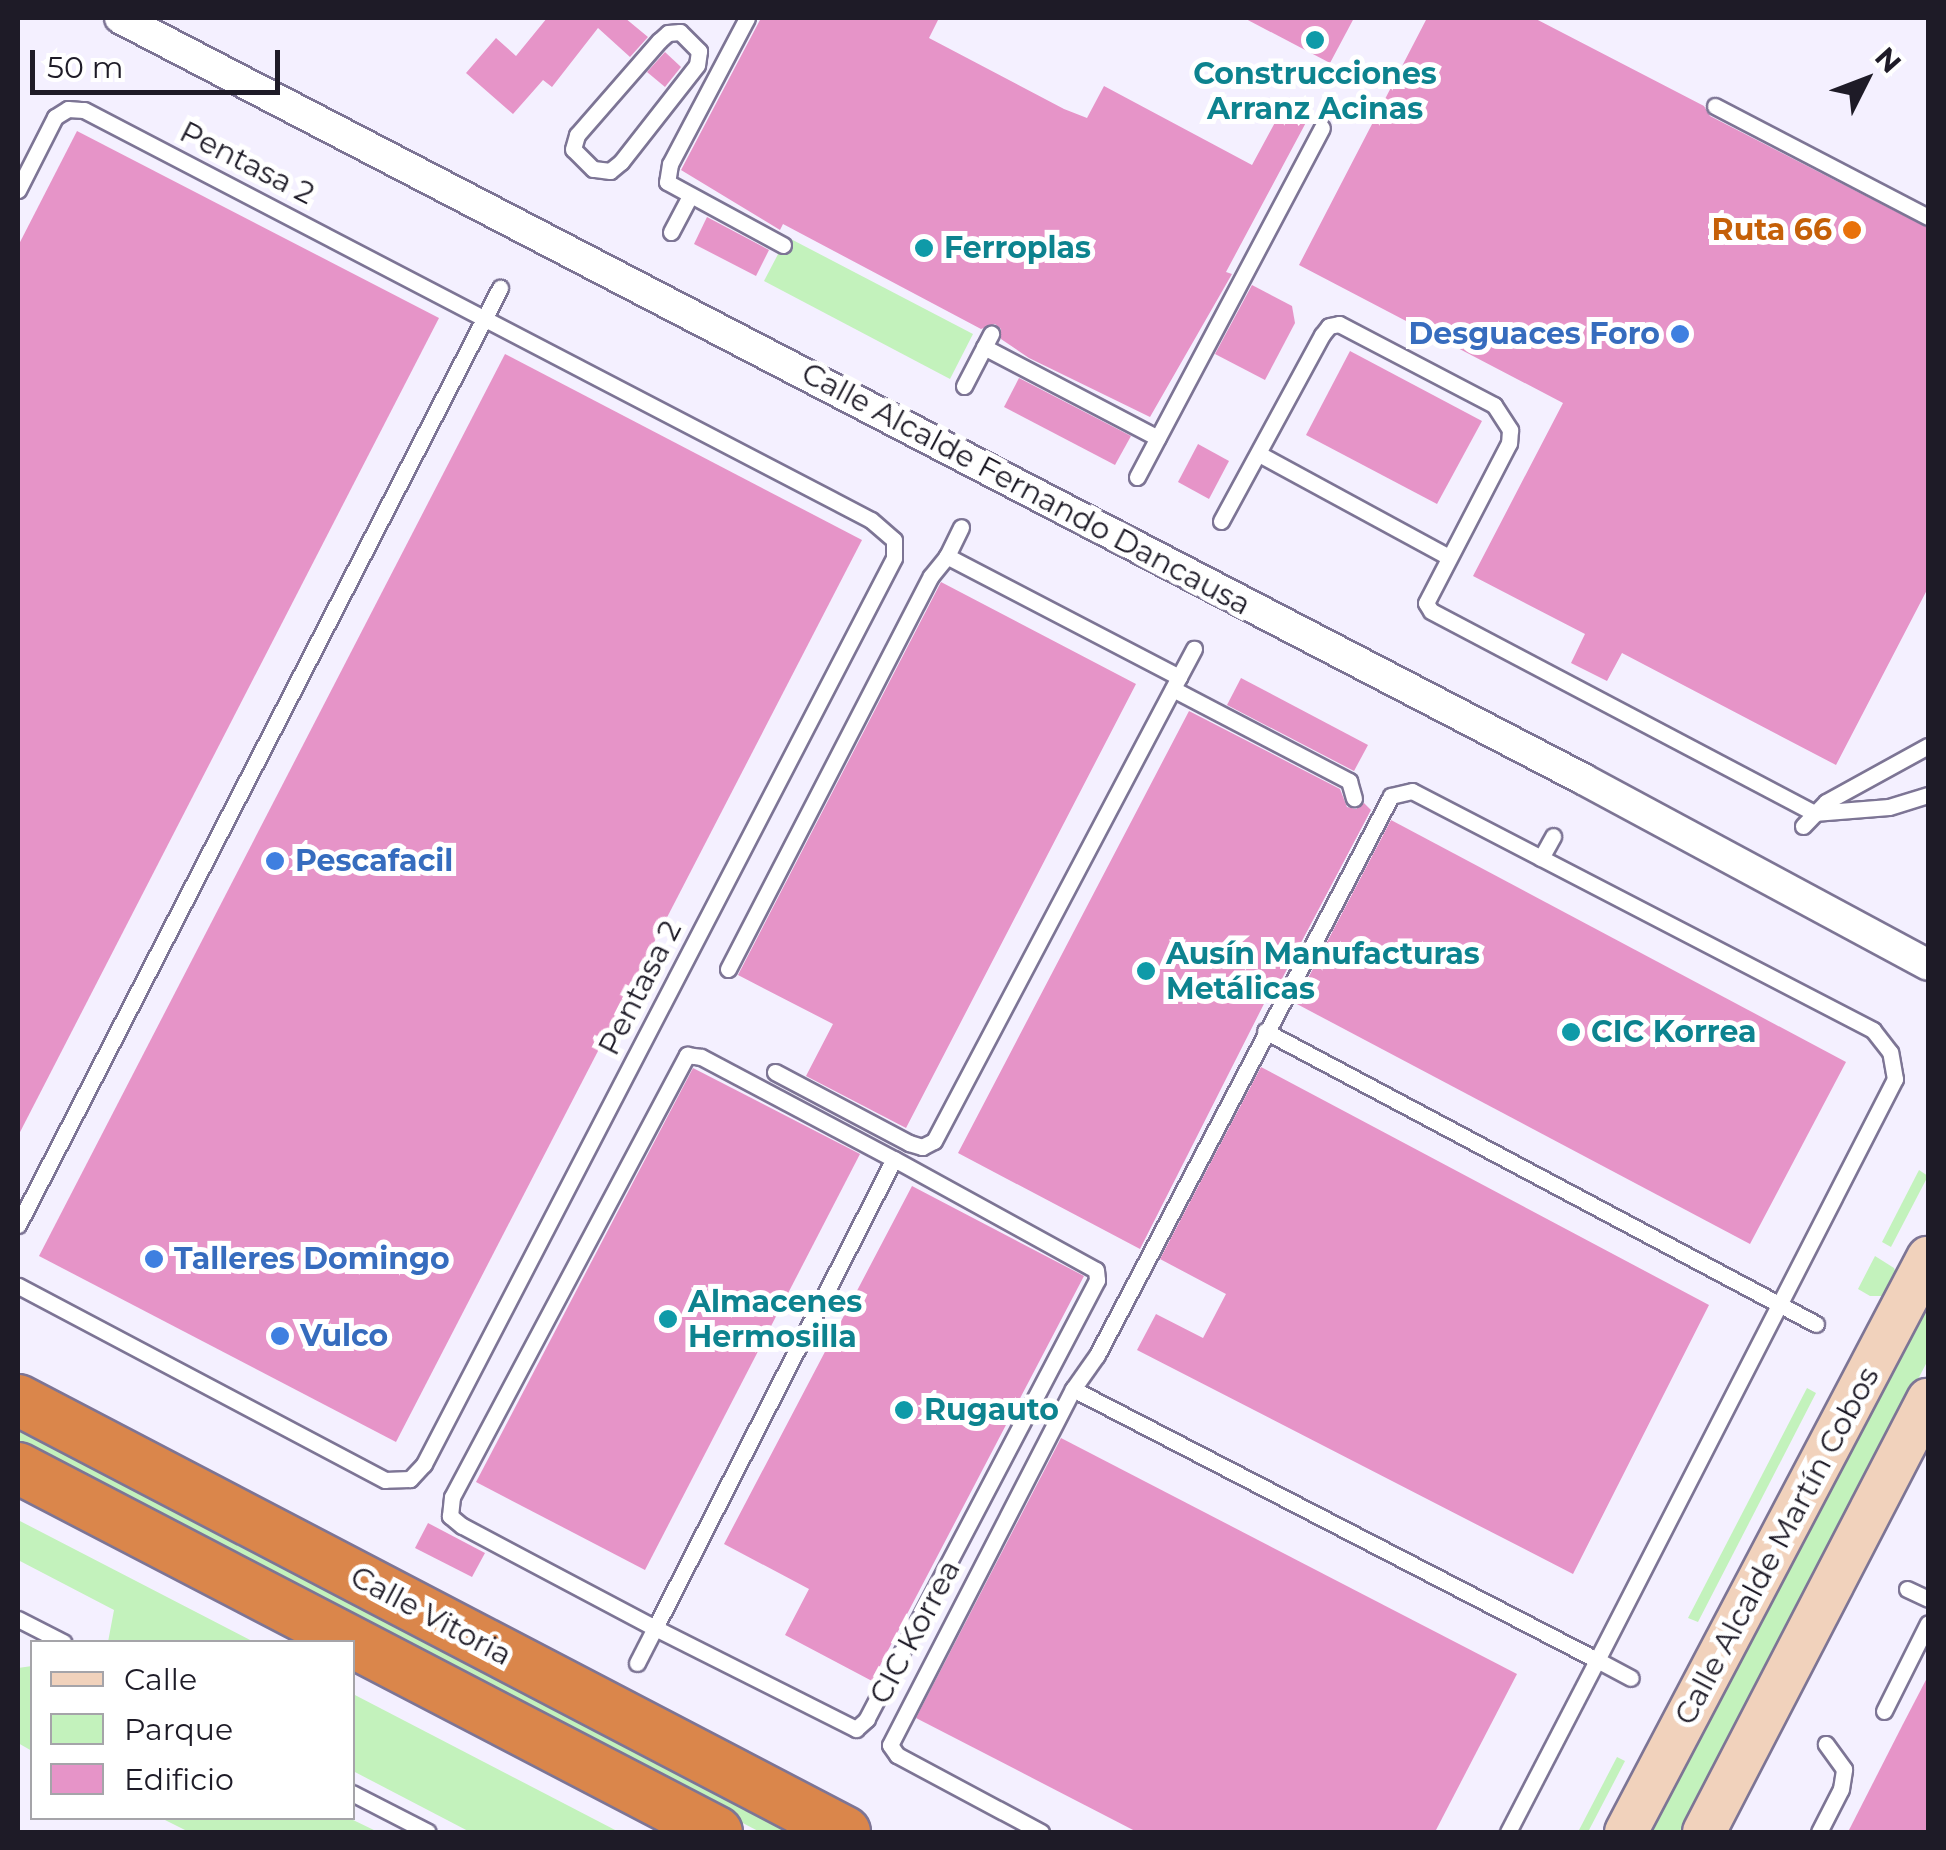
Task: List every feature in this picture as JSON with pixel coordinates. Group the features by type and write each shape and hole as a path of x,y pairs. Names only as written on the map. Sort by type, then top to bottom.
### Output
{"highway":[{"name":"Calle Vitoria","path":"18,1400 845,1832"},
{"name":"Calle Vitoria","path":"18,1468 348,1640"},
{"name":"Calle Vitoria","path":"355,1643 717,1832"}],"main road":[{"name":"Calle Alcalde Martín Cobos","path":"1626,1832 1928,1258"},
{"path":"1704,1832 1928,1400"}],"street":[{"name":"Calle Alcalde Fernando Dancausa","path":"120,18 1549,762 1928,964"}],"lane":[{"path":"747,18 667,172 667,182 783,245"},
{"path":"668,33 689,38 699,52 697,65 621,162 610,171 593,169 573,149 577,135 668,33"},
{"path":"1715,106 1928,217"},
{"name":"Pentasa 2","path":"18,190 55,117 68,109 84,110 872,520 894,540 894,558 424,1464 410,1479 386,1480 18,1286"},
{"path":"1137,477 1322,128"},
{"path":"584,186 593,169"},
{"path":"671,232 690,196"},
{"path":"18,1225 500,288"},
{"path":"1221,521 1329,326 1339,324 1494,405 1504,415 1509,443 1426,603 1436,615 1814,813 1889,807 1928,796"},
{"path":"964,386 988,340 1158,438"},
{"path":"1259,454 1449,557"},
{"path":"728,968 932,576 962,527"},
{"path":"947,556 1349,781 1354,798"},
{"path":"775,1072 909,1143 922,1147 934,1141 1194,649"},
{"path":"1803,826 1826,802 1928,746"},
{"name":"CIC Korrea","path":"1041,1832 896,1756 890,1746 1073,1389 1097,1355 1264,1031 1391,796 1412,791 1541,858"},
{"path":"1508,1832 1895,1079 1890,1052 1873,1030 1541,858 1553,836"},
{"path":"1264,1031 1816,1324"},
{"path":"687,1055 701,1057 1085,1261 1096,1270 1097,1280 867,1719 856,1728 655,1628 462,1526 450,1516 452,1497 687,1055"},
{"path":"637,1663 894,1159"},
{"path":"1073,1389 1631,1678"},
{"path":"1907,1588 1928,1600"},
{"path":"18,1619 58,1640"},
{"path":"1884,1711 1928,1623"},
{"path":"1819,1832 1841,1789 1844,1768 1826,1744"},
{"path":"355,1795 428,1832"}],"green space":[{"path":"787,237 973,334 950,379 764,281"},
{"path":"1919,1170 1928,1176 1891,1247 1882,1242"},
{"path":"1875,1256 1894,1268 1898,1278 1889,1296 1870,1296 1858,1289"},
{"path":"1928,1298 1928,1360 1682,1832 1649,1832"},
{"path":"1807,1388 1816,1393 1698,1622 1688,1618"},
{"path":"18,1423 803,1832 760,1832 18,1445"},
{"path":"18,1520 250,1640 108,1640 114,1610 18,1560"},
{"path":"30,1666 30,1750 18,1743 18,1668"},
{"path":"355,1696 619,1832 470,1832 355,1772"},
{"path":"1617,1757 1625,1761 1588,1832 1578,1832"},
{"path":"165,1820 353,1820 378,1832 189,1832"}],"building":[{"path":"547,18 625,18 648,37 630,57 598,28 552,87 543,80 513,114 466,73 496,38 516,56"},
{"path":"761,18 939,18 929,38 1064,109 1087,118 1104,86 1252,165 1286,102 1310,115 1226,272 1232,274 1150,417 1029,358 1001,339 1001,329 995,324 981,329 783,224 780,230 681,170"},
{"name":"Construcciones Arranz Acinas","path":"1244,18 1354,18 1330,63"},
{"name":"Desguaces Foro","path":"1427,18 1534,18 1704,106 1710,116 1928,228 1928,588 1836,765 1622,653 1607,681 1571,663 1585,634 1473,576 1563,403 1299,265"},
{"path":"665,52 681,67 665,87 647,72"},
{"path":"77,131 439,318 18,1136 18,246"},
{"path":"707,217 769,250 756,276 694,244"},
{"path":"1252,285 1292,306 1295,323 1265,380 1215,354"},
{"path":"1350,351 1482,421 1437,504 1306,435"},
{"path":"505,354 862,540 396,1442 39,1256"},
{"path":"1019,378 1131,436 1115,465 1004,407"},
{"path":"1198,444 1229,461 1209,499 1178,482"},
{"path":"941,582 1136,684 906,1128 806,1076 833,1024 738,975"},
{"path":"1241,678 1368,745 1354,771 1227,705"},
{"name":"Ausín Manufacturas Metálicas","path":"1189,711 1340,789 1347,807 1356,809 1364,803 1371,810 1275,992 1271,990 1140,1249 958,1153"},
{"name":"CIC Korrea","path":"1391,820 1846,1062 1750,1244 1295,1003"},
{"path":"1261,1067 1709,1305 1573,1574 1137,1350 1156,1314 1203,1338 1226,1294 1160,1259"},
{"name":"Almacenes Hermosilla","path":"693,1068 860,1154 645,1570 476,1482"},
{"name":"Rugauto","path":"912,1186 1084,1276 872,1681 785,1635 809,1589 724,1544"},
{"path":"1061,1438 1517,1674 1435,1832 1137,1832 916,1718"},
{"path":"428,1523 485,1553 472,1577 415,1548"},
{"path":"1928,1676 1928,1832 1848,1832 1902,1726"}],"place":[{"name":"Construcciones Arranz Acinas","path":"1315,40"},
{"name":"Ruta 66","path":"1852,230"},
{"name":"Ferroplas","path":"924,248"},
{"name":"Desguaces Foro","path":"1680,334"},
{"name":"Pescafacil","path":"275,861"},
{"name":"Ausín Manufacturas Metálicas","path":"1146,971"},
{"name":"CIC Korrea","path":"1571,1032"},
{"name":"Talleres Domingo","path":"154,1259"},
{"name":"Almacenes Hermosilla","path":"668,1319"},
{"name":"Vulco","path":"280,1336"},
{"name":"Rugauto","path":"904,1410"}]}
